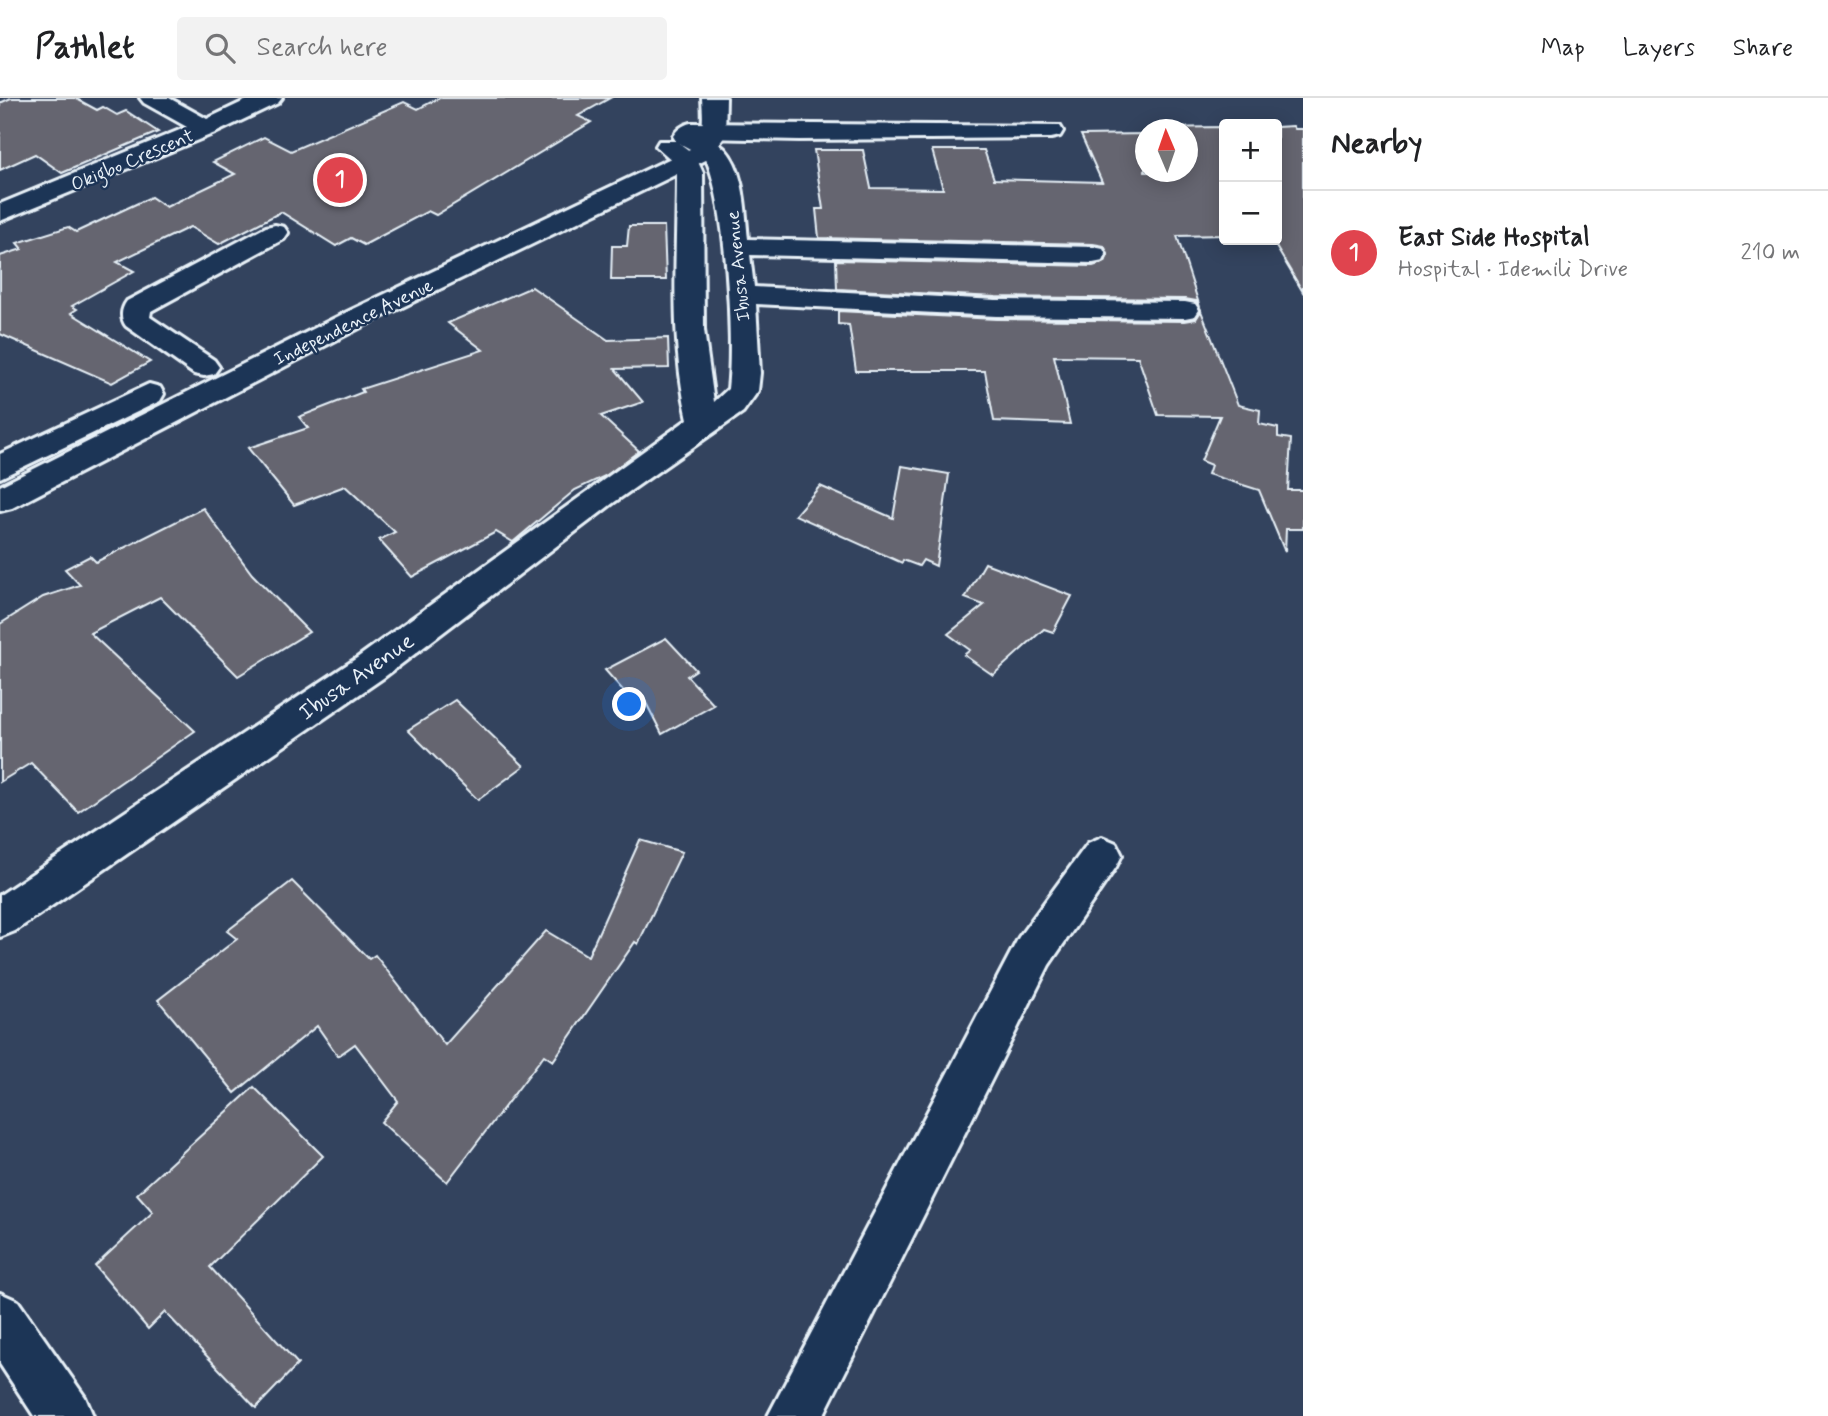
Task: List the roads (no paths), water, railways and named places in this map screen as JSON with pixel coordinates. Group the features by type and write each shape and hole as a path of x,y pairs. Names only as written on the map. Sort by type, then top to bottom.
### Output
{"street":[{"name":"Okigbo Crescent","path":"152,98 206,128"},
{"path":"206,128 271,98"},
{"name":"Ibusa Avenue","path":"704,422 698,402 690,324 690,173 692,137 715,98"},
{"name":"Okigbo Crescent","path":"0,214 206,128"},
{"path":"692,137 1051,131"},
{"name":"Ibusa Avenue","path":"0,918 370,668 704,422 732,405 743,391 741,295 730,194 724,171 715,153 692,137"},
{"name":"Independence Avenue","path":"0,500 150,408 204,367 536,205 692,137"},
{"name":"Independence Avenue","path":"0,467 150,408 353,320 692,137"},
{"path":"204,367 136,320 137,307 275,233"},
{"path":"736,247 1093,255"},
{"path":"741,295 996,307 1185,310"},
{"path":"795,1416 1034,951 1102,855"},
{"path":"0,1319 66,1416"}],"place":[{"name":"East Side Hospital","path":"340,180"}]}
